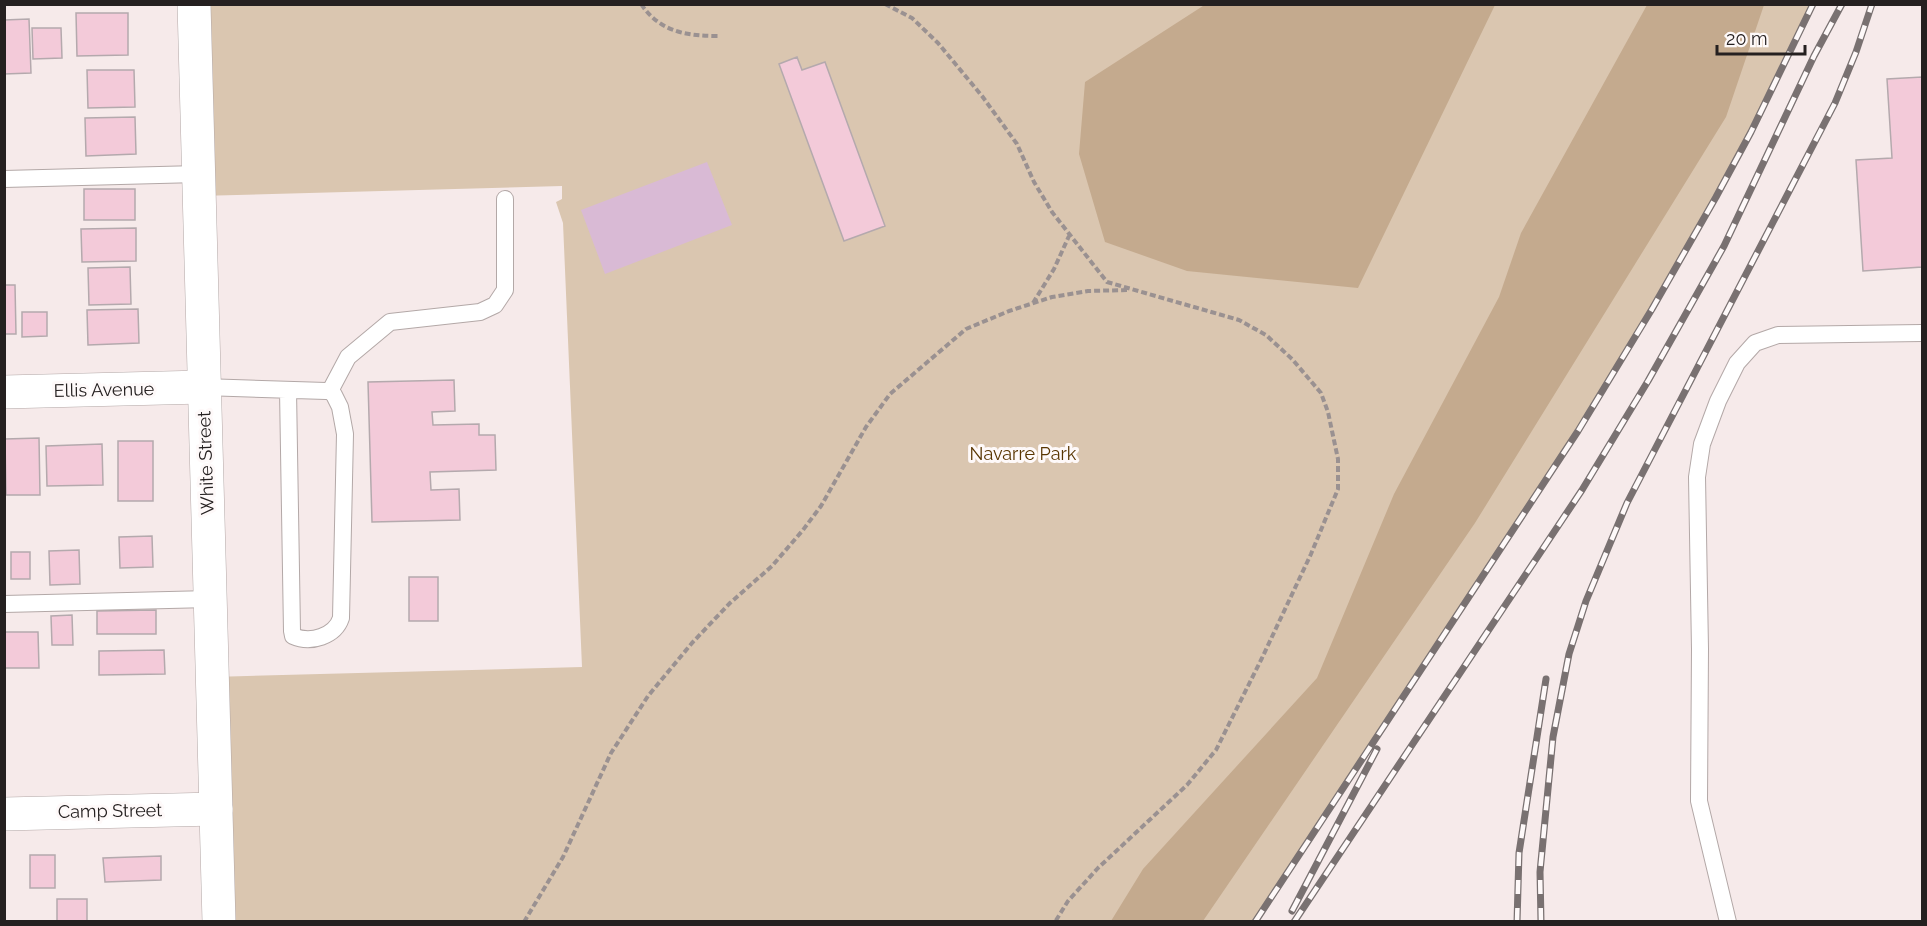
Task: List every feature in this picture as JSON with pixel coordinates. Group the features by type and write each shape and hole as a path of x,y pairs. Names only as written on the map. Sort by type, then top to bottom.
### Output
{"street":[{"name":"White Street","path":"194,4 219,921"},
{"name":"Ellis Avenue","path":"4,392 204,387"},
{"name":"Camp Street","path":"4,814 216,809"}],"lane":[{"path":"4,179 198,174"},
{"path":"330,391 348,357 390,322 480,312 495,305 505,290 505,199"},
{"path":"1728,921 1699,801 1700,649 1697,477 1702,444 1718,401 1737,363 1755,343 1778,335 1923,333"},
{"path":"204,387 330,391 340,407 345,434 341,618 338,626 331,633 321,637 298,638 293,636 292,631 288,390"},
{"path":"4,604 210,599"}],"path":[{"path":"641,4 651,19 668,28 691,36 718,36"},
{"path":"885,4 912,18 938,44 982,96 1017,144 1034,182 1069,235 1107,282 1239,320 1266,335 1292,359 1321,393 1328,412 1338,459 1338,489 1311,554 1216,750 1187,785 1098,868 1068,901 1055,921"},
{"path":"1033,303 1054,269 1069,235"},
{"path":"524,921 563,857 611,753 648,696 692,643 730,603 772,566 802,530 821,506 866,427 890,394 966,329 1033,303 1088,291 1131,290"}],"green space":[{"name":"Navarre Park","path":"193,5 1811,5 1751,132 1578,431 1254,922 219,921 212,677 582,667 563,223 556,202 562,199 562,186 198,196"}],"shaded area":[{"path":"1206,4 1495,5 1358,288 1187,271 1105,242 1079,154 1085,82"},
{"path":"1647,5 1764,5 1726,117 1475,523 1203,921 1111,921 1143,869 1317,678 1394,494 1499,297 1521,233"},
{"path":"707,162 732,225 605,274 581,210"}],"building":[{"path":"76,13 128,13 128,55 77,56"},
{"path":"29,19 31,73 4,74 4,20"},
{"path":"32,28 61,28 62,58 33,59"},
{"path":"797,57 802,70 825,62 885,226 844,241 779,64"},
{"path":"87,70 134,70 135,107 88,108"},
{"path":"1922,77 1922,267 1863,271 1856,160 1892,158 1887,79"},
{"path":"135,117 136,154 86,156 85,118"},
{"path":"84,189 135,189 135,220 84,220"},
{"path":"136,228 136,261 82,262 81,229"},
{"path":"130,267 131,304 89,305 88,268"},
{"path":"4,285 15,285 16,334 4,334"},
{"path":"138,309 139,343 88,345 87,310"},
{"path":"22,312 47,312 47,336 22,337"},
{"path":"454,380 455,411 432,412 433,425 479,424 479,435 495,435 496,470 430,472 431,490 459,489 460,520 372,522 368,382"},
{"path":"39,438 40,495 6,495 5,439"},
{"path":"118,441 153,441 153,501 118,501"},
{"path":"102,444 103,485 47,486 46,446"},
{"path":"152,536 153,567 120,568 119,537"},
{"path":"79,550 80,584 50,585 49,551"},
{"path":"11,552 30,552 30,579 11,579"},
{"path":"409,577 438,577 438,621 409,621"},
{"path":"156,610 156,634 97,634 97,611"},
{"path":"72,615 73,645 52,645 51,616"},
{"path":"4,632 38,632 39,668 4,668"},
{"path":"164,650 165,674 99,675 99,651"},
{"path":"30,855 55,855 55,888 30,888"},
{"path":"161,856 161,880 105,882 103,858"},
{"path":"57,899 87,899 87,922 57,922"}],"railway":[{"path":"1255,922 1578,431 1716,197 1751,132 1813,4"},
{"path":"1294,922 1582,490 1648,381 1724,246 1814,56 1842,4"},
{"path":"1541,922 1540,872 1553,737 1569,654 1586,601 1627,503 1835,103 1856,52 1872,4"},
{"path":"1517,922 1519,853 1546,679"},
{"path":"1292,911 1377,749"}]}
